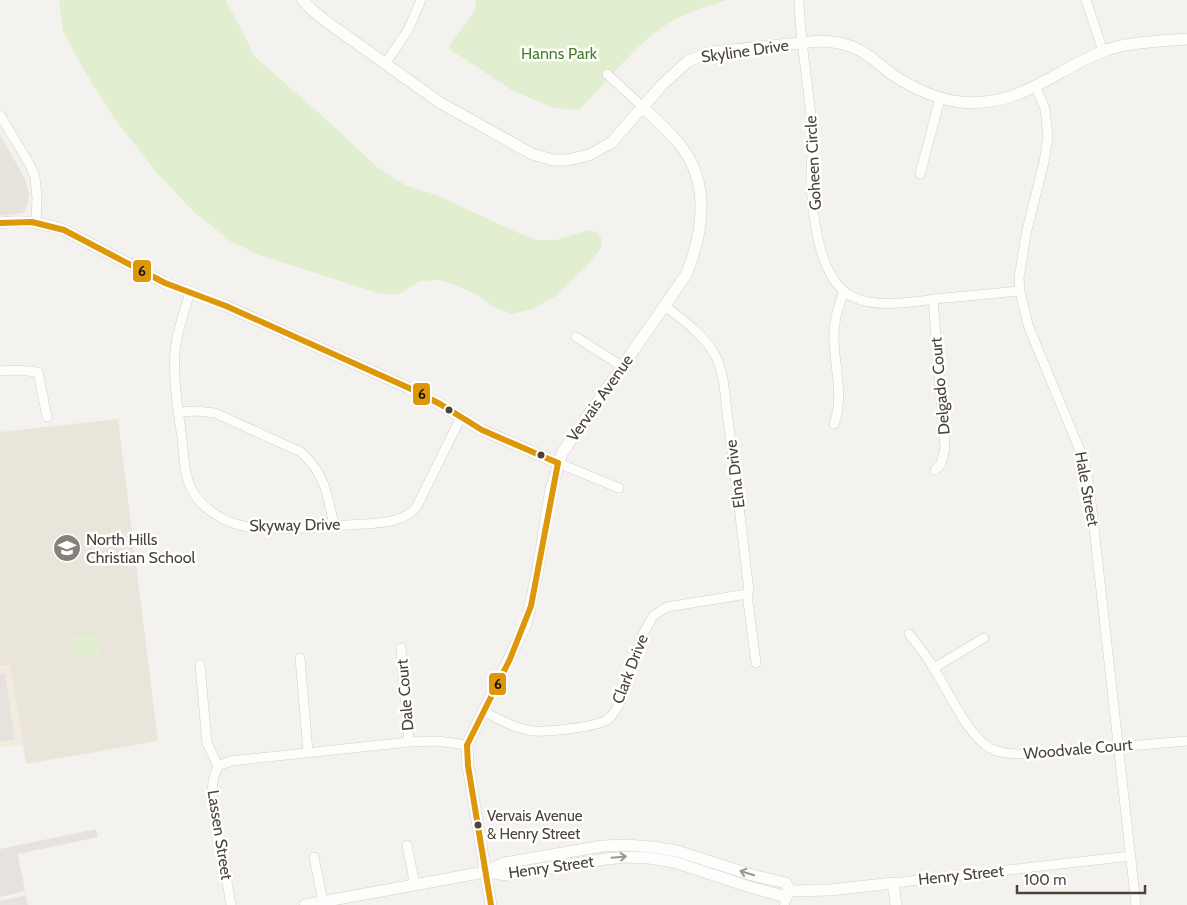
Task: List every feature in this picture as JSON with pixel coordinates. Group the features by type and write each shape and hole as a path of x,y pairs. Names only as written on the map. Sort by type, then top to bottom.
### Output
{"street":[{"name":"Skyline Drive","path":"304,0 311,9 327,22 439,102 516,147 554,160 579,158 600,150 619,135 673,73 688,61 712,52 803,42 833,42 864,52 908,85 940,99 968,102 988,101 1014,96 1036,87 1103,51 1116,47 1187,39"},
{"path":"385,64 408,30 421,0"},
{"name":"Goheen Circle","path":"799,0 812,130 811,185 818,240 825,265 844,292"},
{"path":"1086,0 1103,51"},
{"name":"Vervais Avenue","path":"466,745 526,624 538,574 551,489 558,463 571,439 686,275 700,234 701,198 698,181 682,147 662,125 607,74"},
{"name":"Hale Street","path":"1036,87 1045,109 1048,137 1044,162 1026,234 1019,278 1020,291 1028,325 1085,463 1090,492 1136,905"},
{"path":"920,174 940,99"},
{"path":"0,115 30,165 35,177 36,222"},
{"path":"0,223 36,222 64,230 165,283 226,306 409,388 504,440 619,488"},
{"path":"834,424 839,411 834,340 836,315 844,292 867,301 891,303 1020,291"},
{"name":"Skyway Drive","path":"190,292 180,324 175,351 175,385 183,451 192,490 198,499 224,519 247,527 272,528 334,526 403,518 413,512 461,417"},
{"name":"Delgado Court","path":"933,299 945,448 941,464 935,470"},
{"name":"Elna Drive","path":"665,306 694,328 703,338 715,354 720,369 747,572 749,591 746,594 756,663"},
{"path":"576,337 623,367"},
{"path":"0,371 38,372 47,417"},
{"path":"178,412 215,413 301,452 310,460 319,473 328,493 334,526"},
{"name":"Clark Drive","path":"483,711 518,727 533,731 583,726 607,720 618,707 622,698 643,634 653,616 667,607 746,594"},
{"name":"Woodvale Court","path":"909,634 934,668 972,733 988,747 997,751 1035,754 1187,740"},
{"path":"934,668 984,638"},
{"name":"Dale Court","path":"401,648 409,742"},
{"path":"300,658 308,752"},
{"path":"200,665 207,743 218,766 231,761 409,742 438,741 466,745 484,872 491,905"},
{"name":"Lassen Street","path":"218,766 213,775 213,800 231,905"},
{"path":"406,845 415,885"},
{"name":"Henry Street","path":"305,905 484,872 507,875 606,858 649,858 674,862 783,896 790,891 830,890 1131,856"},
{"path":"314,857 323,902"},
{"path":"894,883 896,905"},
{"path":"784,905 790,891"}],"shaded area":[{"path":"0,134 24,177 29,191 24,213 0,216"},
{"name":"North Hills Christian School","path":"118,419 158,741 26,764 10,665 0,665 0,432"},
{"path":"0,665 10,665 23,745 0,747"},
{"path":"5,673 15,740 0,741 0,674"},
{"path":"96,829 98,837 18,854 25,891 0,897 0,849"},
{"path":"26,895 28,905 0,905 0,901"}],"green space":[{"path":"59,0 225,0 254,56 377,167 405,185 439,196 516,232 538,240 556,240 588,230 596,232 601,238 602,246 589,264 556,296 533,309 512,314 493,307 477,295 456,285 439,280 420,281 399,294 381,294 262,256 230,241 193,211 156,172 114,118 82,67 63,31"},
{"name":"Hanns Park","path":"476,0 727,0 685,14 665,25 626,59 579,110 554,108 513,91 448,48 475,10"},
{"path":"97,634 99,655 74,657 72,636"}],"transit line":[{"name":"6","path":"0,223 32,222 64,230 165,283 226,306 409,388 440,404 482,430 558,463"},
{"name":"6","path":"491,905 468,766 467,745 510,659 531,606 558,463"}],"place":[{"name":"North Hills Christian School","path":"67,548"},
{"name":"Vervais Avenue & Henry Street","path":"478,825"}]}
